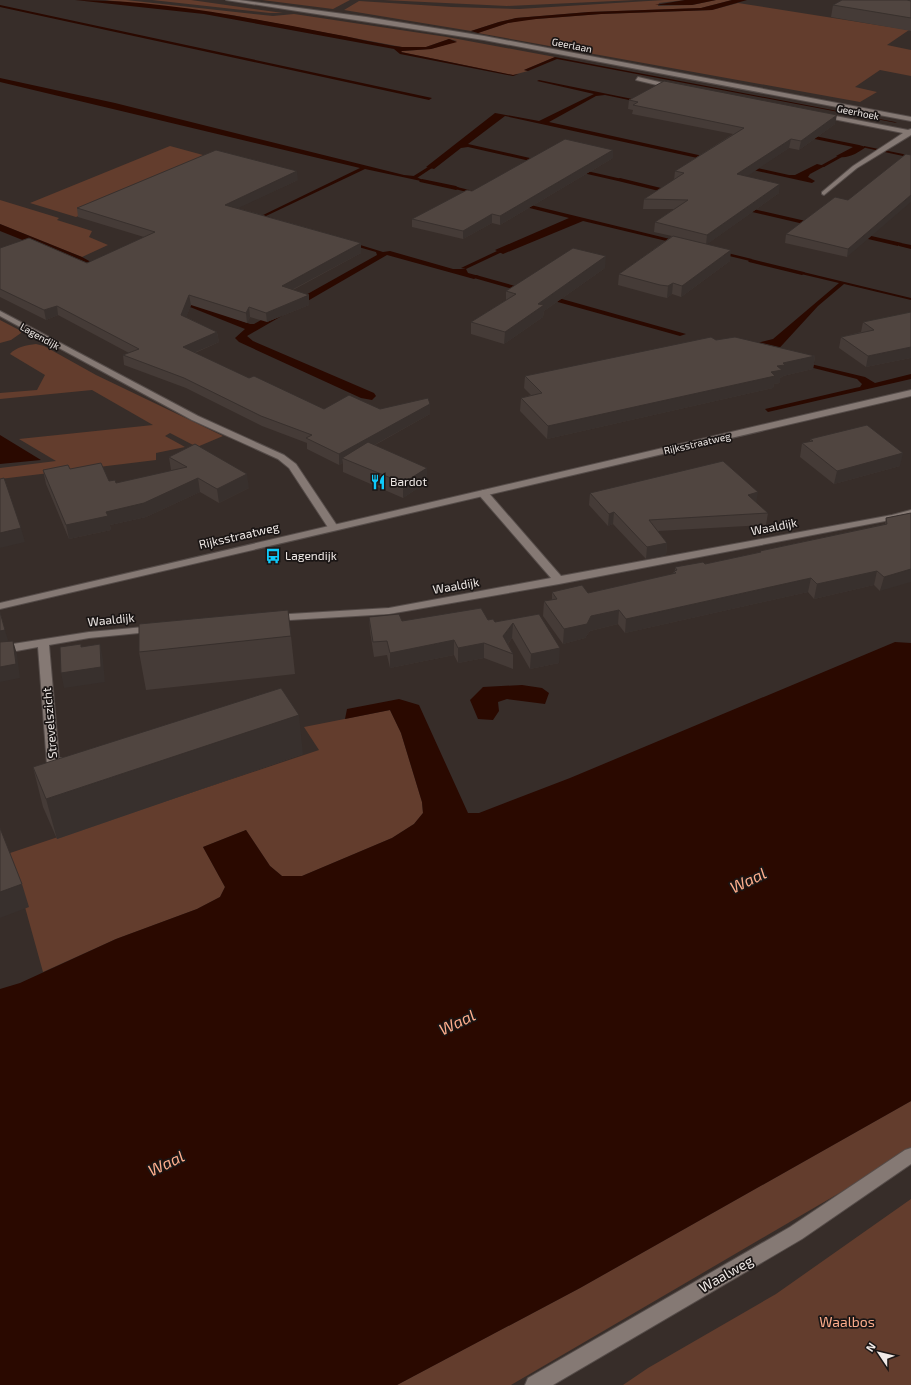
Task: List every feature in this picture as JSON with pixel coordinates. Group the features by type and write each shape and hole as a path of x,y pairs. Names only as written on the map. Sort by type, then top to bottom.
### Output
{"street":[{"name":"Geerlaan","path":"228,0 439,30 911,119"},
{"path":"638,79 684,89"},
{"name":"Geerhoek","path":"816,114 910,132"},
{"name":"Geerhoek","path":"824,193 855,167 910,132"},
{"name":"Lagendijk","path":"0,314 181,410 281,457 293,466 333,528"},
{"name":"Rijksstraatweg","path":"0,606 911,393"},
{"path":"483,493 559,581"},
{"name":"Waaldijk","path":"261,618 389,611 559,581 893,518 911,512"},
{"name":"Waaldijk","path":"0,650 43,642 167,628"},
{"name":"Strevelszicht","path":"43,642 53,764 76,759"},
{"name":"Waalweg","path":"535,1385 796,1233 911,1155"}],"green space":[{"path":"105,0 126,0 273,16 294,14 447,37 555,57 524,70 528,71 513,75 401,52 431,49 457,41 449,39 426,47 402,47 232,15"},
{"path":"152,0 191,0 283,13 270,13"},
{"path":"262,0 350,0 333,9"},
{"path":"383,0 636,0 507,6"},
{"path":"685,0 659,3 658,6 692,5 716,0 732,0 701,8 589,12 516,18 471,31 344,10 359,1 452,7 519,9"},
{"path":"738,3 909,30 887,45 911,50 911,76 880,70 855,87 877,92 860,102 478,33 508,23 523,20 601,14 712,10"},
{"path":"170,146 214,158 76,217 30,203"},
{"path":"0,200 59,218 57,220 92,231 89,237 108,245 82,257 0,224"},
{"path":"0,320 21,331 21,333 11,340 0,343"},
{"path":"36,344 44,346 96,375 223,436 197,447 170,433 165,436 185,447 156,453 156,460 0,479 0,468 56,461 19,439 153,425 92,390 0,399 0,393 37,390 45,375 10,354 18,348"},
{"path":"390,710 401,733 422,802 423,813 414,824 392,838 302,876 282,876 270,866 246,830 203,847 225,887 220,897 197,909 116,939 43,972 10,853 319,750 304,727"},
{"path":"911,1101 911,1149 889,1164 511,1385 397,1385 580,1288"},
{"name":"Waalbos","path":"911,1199 911,1385 623,1385 648,1368 776,1294"}],"water":[{"path":"75,0 139,3 202,10 402,47 426,47 449,39 457,42 431,49 401,52 513,75 519,74 513,76 400,54 394,49 204,14"},
{"path":"685,0 716,0 692,5 655,5"},
{"path":"732,0 747,0 712,10 601,14 536,19 508,23 478,33 471,31 516,18 589,12 701,8"},
{"path":"0,5 432,98 429,100 0,7"},
{"path":"555,57 897,123 557,59 528,71 524,70"},
{"path":"0,78 115,103 404,175 414,176 423,180 421,181 365,169 266,216 383,252 390,251 453,269 466,269 468,273 479,276 474,279 387,255 247,336 253,341 374,393 376,396 372,400 361,398 239,342 235,338 245,329 0,231 0,224 82,257 109,272 250,324 254,324 377,255 376,252 260,219 259,217 360,168 0,82"},
{"path":"539,80 866,147 852,155 840,157 836,156 853,147 605,95 596,96 549,122 789,175 795,175 817,164 825,166 810,174 808,177 815,181 812,183 505,116 468,144 622,179 618,181 468,147 461,148 434,169 426,167 495,113 539,121 594,94 537,81"},
{"path":"457,187 752,259 750,261 583,221 503,254 495,250 569,218 455,189"},
{"path":"661,188 902,243 898,246 658,190"},
{"path":"803,272 911,298 911,300 844,284 818,306 773,355 865,377 875,383 911,374 911,379 768,412 765,409 860,387 862,384 857,379 730,347 745,346 773,339 839,283 801,274"},
{"path":"516,286 686,334 680,336 511,289"},
{"path":"0,435 41,460 0,464"},
{"name":"Waal","path":"895,642 911,643 911,1101 580,1288 397,1385 0,1385 0,989 20,983 116,939 197,909 220,897 225,887 203,847 246,830 270,866 282,876 302,876 392,838 414,824 423,813 422,802 401,733 390,710 345,719 347,709 399,699 419,705 468,813 479,813 570,778"},
{"path":"522,685 542,688 549,693 545,704 507,699 498,702 499,711 493,720 478,719 470,700 483,687"}],"building":[{"path":"842,0 911,1 911,18 833,5"},
{"path":"664,81 837,115 801,141 791,139 737,174 780,184 707,235 655,222 688,200 644,199 684,173 675,171 744,128 633,105 638,102 629,100"},
{"path":"565,139 613,150 500,216 492,214 463,231 412,219 467,190 472,191"},
{"path":"216,150 297,171 225,205 361,243 282,286 309,295 266,313 249,307 246,313 189,295 181,315 217,332 183,347 249,378 254,376 324,409 349,395 380,409 428,398 430,404 339,454 306,438 312,435 261,416 184,378 123,355 139,349 57,306 44,310 0,289 0,248 29,238 87,263 155,232 77,208"},
{"path":"906,154 911,155 911,195 848,249 786,234 835,197 848,200"},
{"path":"673,236 731,250 682,286 673,283 668,286 660,285 619,274"},
{"path":"573,248 606,256 538,304 544,305 505,332 471,322 516,294 506,291"},
{"path":"911,312 911,347 868,356 841,337 874,330 863,322"},
{"path":"711,337 716,340 735,337 815,356 783,363 785,365 777,366 782,370 771,372 775,376 548,426 521,398 542,393 525,376"},
{"path":"867,425 903,453 837,471 802,443 813,441 810,439"},
{"path":"368,442 427,468 403,483 342,458"},
{"path":"195,444 247,474 217,489 198,478 144,503 106,512 108,516 66,525 43,470 68,465 70,469 101,463 109,481 115,480 116,483 187,467 169,457"},
{"path":"723,461 758,492 748,495 768,513 649,520 667,543 647,547 614,512 609,514 590,493"},
{"path":"4,478 21,528 0,533 0,479"},
{"path":"911,513 911,569 884,577 877,571 817,584 811,578 626,619 619,610 591,616 587,624 564,629 544,601 557,599 552,592 582,585 588,593 676,573 674,571 677,570 675,567 703,562 705,564 887,524 886,518"},
{"path":"481,608 488,620 493,619 495,622 539,614 560,648 531,654 513,623 503,636 513,654 484,643 458,648 454,640 390,653 387,641 373,642 369,617 399,614 402,621"},
{"path":"288,610 291,636 139,652 139,624"},
{"path":"0,612 5,630 0,631"},
{"path":"13,641 16,664 0,667 0,642"},
{"path":"81,644 81,647 100,644 101,667 61,673 60,647"},
{"path":"281,688 299,715 46,799 33,767"},
{"path":"0,828 22,884 0,892"}],"waterway":[{"path":"866,147 903,155"},
{"path":"822,166 840,157"},
{"path":"415,177 430,168"},
{"path":"620,180 659,189"},
{"path":"422,181 456,188"},
{"path":"901,245 911,247"},
{"path":"464,268 499,252"},
{"path":"751,261 802,273"},
{"path":"476,277 513,287"}],"place":[{"name":"Bardot","path":"378,482"},
{"name":"Lagendijk","path":"273,556"}]}
